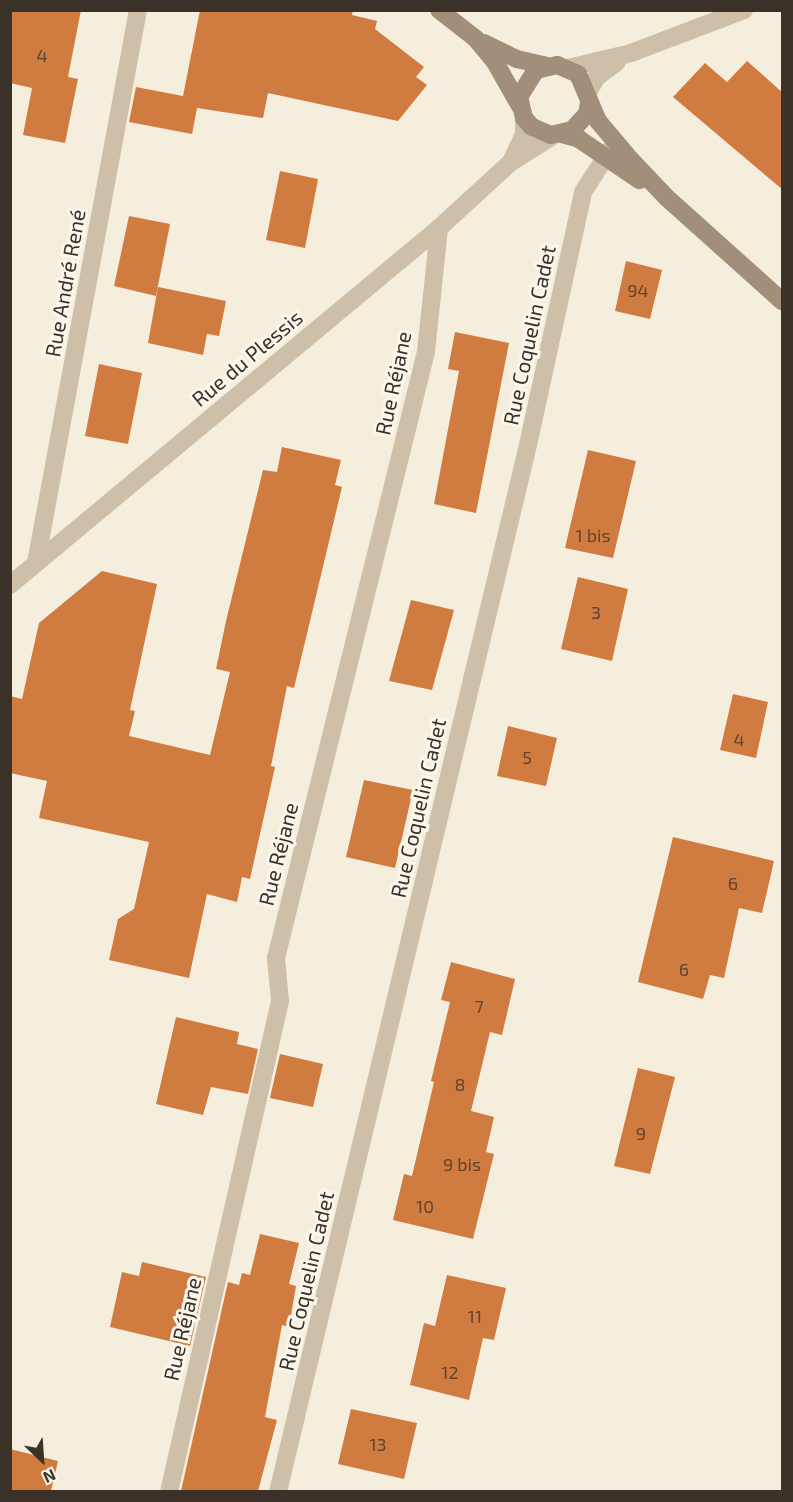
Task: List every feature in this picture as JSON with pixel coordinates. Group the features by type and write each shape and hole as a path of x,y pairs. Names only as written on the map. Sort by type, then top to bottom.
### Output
{"street":[{"name":"Rue André René","path":"36,563 138,10"},
{"path":"439,10 475,38 518,59 546,66 568,68 631,53 744,10"},
{"path":"475,38 508,79 522,113 541,132 559,134 610,149 783,301"},
{"path":"559,134 581,123 597,77 631,53"},
{"path":"522,113 519,97 528,77 546,66"},
{"path":"568,68 578,74 610,149"},
{"name":"Rue du Plessis","path":"510,163 524,134 522,113"},
{"name":"Rue du Plessis","path":"10,585 439,228 510,163 559,134"},
{"name":"Rue Coquelin Cadet","path":"278,1491 526,456 583,192 610,149"},
{"name":"Rue Réjane","path":"168,1491 280,1001 276,958 426,352 439,228"}],"building":[{"path":"10,10 81,10 68,77 78,79 65,143 23,135 32,88 10,83"},
{"path":"200,10 353,10 352,15 377,21 375,29 424,67 416,77 427,85 398,121 268,93 263,118 197,108 192,134 129,122 136,87 183,96"},
{"path":"747,61 783,93 783,190 673,97 705,63 727,82"},
{"path":"280,171 318,179 305,248 266,240"},
{"path":"129,216 170,224 156,296 114,286"},
{"path":"626,261 662,270 650,319 615,311"},
{"path":"158,287 226,301 219,336 207,334 203,355 148,343"},
{"path":"455,332 509,343 476,513 434,504 459,371 448,369"},
{"path":"99,364 142,373 128,444 85,436"},
{"path":"282,447 341,460 335,485 342,487 294,688 287,686 271,766 275,767 250,879 242,877 237,902 207,894 189,978 109,960 118,919 134,909 149,842 39,818 47,781 10,773 10,696 22,699 39,623 102,571 157,584 130,710 135,711 129,736 210,755 230,672 216,669 226,621 263,470 277,472"},
{"path":"588,450 636,461 613,558 565,548"},
{"path":"578,577 628,589 612,661 561,649"},
{"path":"411,600 454,610 432,690 389,681"},
{"path":"733,694 768,702 756,758 720,750"},
{"path":"508,726 557,738 546,786 497,776"},
{"path":"364,780 413,790 395,868 346,857"},
{"path":"673,837 774,861 762,913 739,908 724,978 710,975 703,999 638,982"},
{"path":"451,962 515,979 502,1035 490,1032 471,1111 494,1117 486,1152 494,1154 473,1239 393,1220 404,1174 412,1176 434,1082 431,1081 450,1002 441,1000"},
{"path":"176,1017 239,1032 237,1044 258,1049 248,1094 211,1087 203,1115 156,1104"},
{"path":"280,1054 323,1064 313,1107 270,1098"},
{"path":"638,1068 675,1077 650,1174 614,1166"},
{"path":"260,1234 299,1243 289,1284 296,1286 289,1327 282,1325 265,1417 277,1420 258,1491 181,1491 228,1282 239,1285 242,1273 250,1275"},
{"path":"142,1262 206,1277 190,1346 110,1327 122,1272 139,1276"},
{"path":"447,1275 506,1288 494,1340 483,1338 469,1400 410,1385 424,1323 435,1326"},
{"path":"351,1409 417,1423 404,1479 338,1464"},
{"path":"10,1449 58,1461 51,1491 10,1491"}]}
